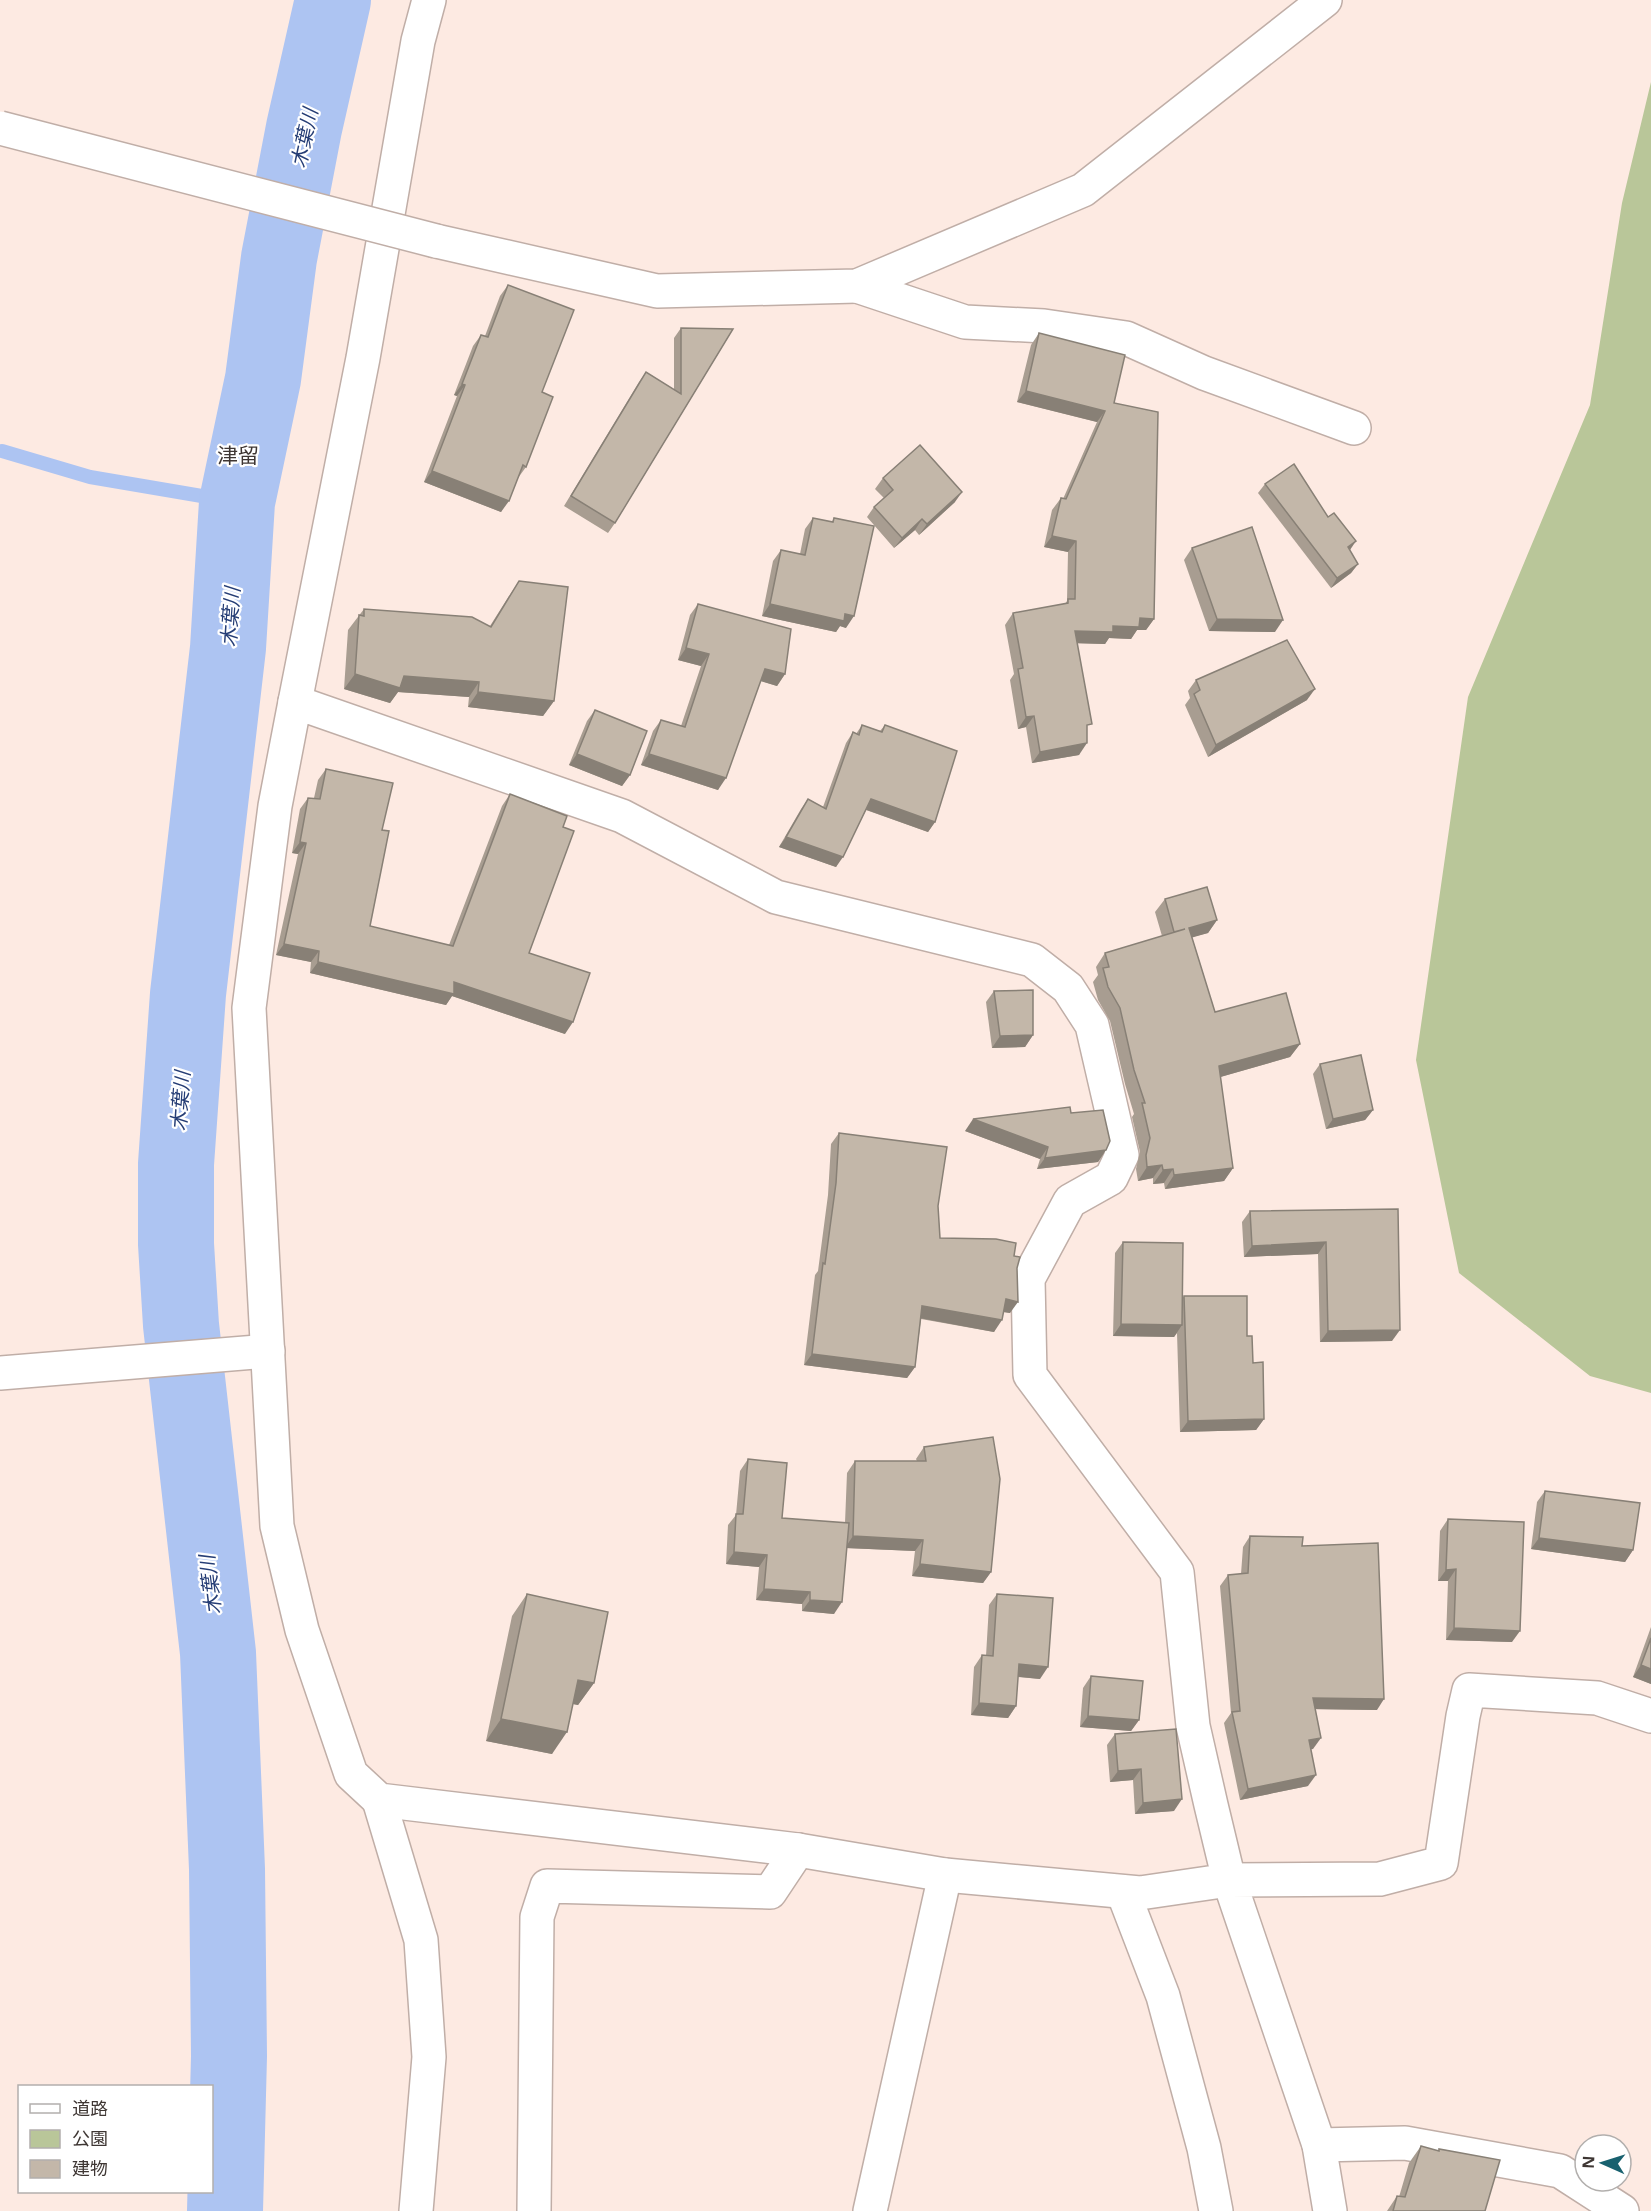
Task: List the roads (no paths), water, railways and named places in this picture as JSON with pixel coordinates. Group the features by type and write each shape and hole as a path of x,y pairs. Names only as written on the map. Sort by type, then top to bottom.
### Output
{"street":[{"path":"416,2211 429,2057 421,1940 379,1800 351,1774 302,1630 277,1526 254,1352 249,1008 275,806 363,358 418,41 429,0"},
{"path":"857,286 1083,190 1324,0"},
{"path":"0,128 436,241 657,291 857,286 965,322 1044,326 1126,338 1204,373 1354,428"},
{"path":"295,702 622,816 776,897 1032,960 1068,988 1092,1026 1122,1155 1111,1178 1070,1201 1028,1279 1030,1375 1177,1572 1193,1726 1229,1880 1319,2145 1330,2211"},
{"path":"0,1373 254,1352"},
{"path":"379,1800 798,1850 945,1875 1123,1892 1140,1893 1229,1880 1380,1879 1441,1863 1462,1716 1469,1690 1597,1698 1651,1716"},
{"path":"534,2211 537,1917 547,1886 770,1892 798,1850"},
{"path":"870,2211 945,1875"},
{"path":"1123,1892 1163,1996 1204,2148 1216,2211"},
{"path":"1319,2145 1405,2143 1560,2171 1622,2211"}],"waterway":[{"name":"木葉川","path":"225,2211 229,2056 227,1869 218,1653 181,1325 176,1244 176,1164 188,994 228,648 237,502 263,379 279,258 304,128 333,0"},
{"path":"2,451 90,477 237,502"}],"district":[{"name":"津留","path":"238,455"}]}
